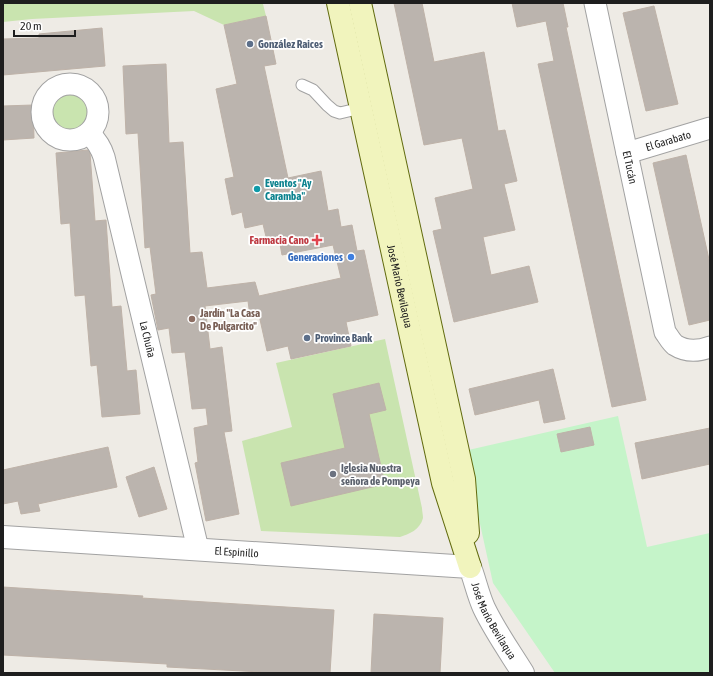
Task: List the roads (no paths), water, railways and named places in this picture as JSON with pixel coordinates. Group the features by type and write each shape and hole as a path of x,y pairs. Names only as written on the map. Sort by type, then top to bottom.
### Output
{"main road":[{"name":"José Mario Bevilaqua","path":"338,3 443,483 470,566"},
{"name":"José Mario Bevilaqua","path":"360,3 464,479 470,566"}],"street":[{"name":"El Tucán","path":"595,3 665,332 674,345 687,350 710,347"},
{"name":"El Garabato","path":"627,152 710,128"},
{"name":"La Chuña","path":"89,133 101,148 104,157 198,549"},
{"name":"El Espinillo","path":"3,537 470,566"},
{"name":"José Mario Bevilaqua","path":"470,566 484,607 523,673"}],"lane":[{"path":"302,84 313,90 326,105 340,113 361,108"}],"place":[{"name":"González Raices","path":"250,44"},
{"name":"Eventos \"Ay Caramba\"","path":"257,189"},
{"name":"Farmacia Cano","path":"317,240"},
{"name":"Generaciones","path":"351,257"},
{"name":"Jardín \"La Casa De Pulgarcito\"","path":"192,319"},
{"name":"Province Bank","path":"307,338"},
{"name":"Iglesia Nuestra señora de Pompeya","path":"333,474"}]}
